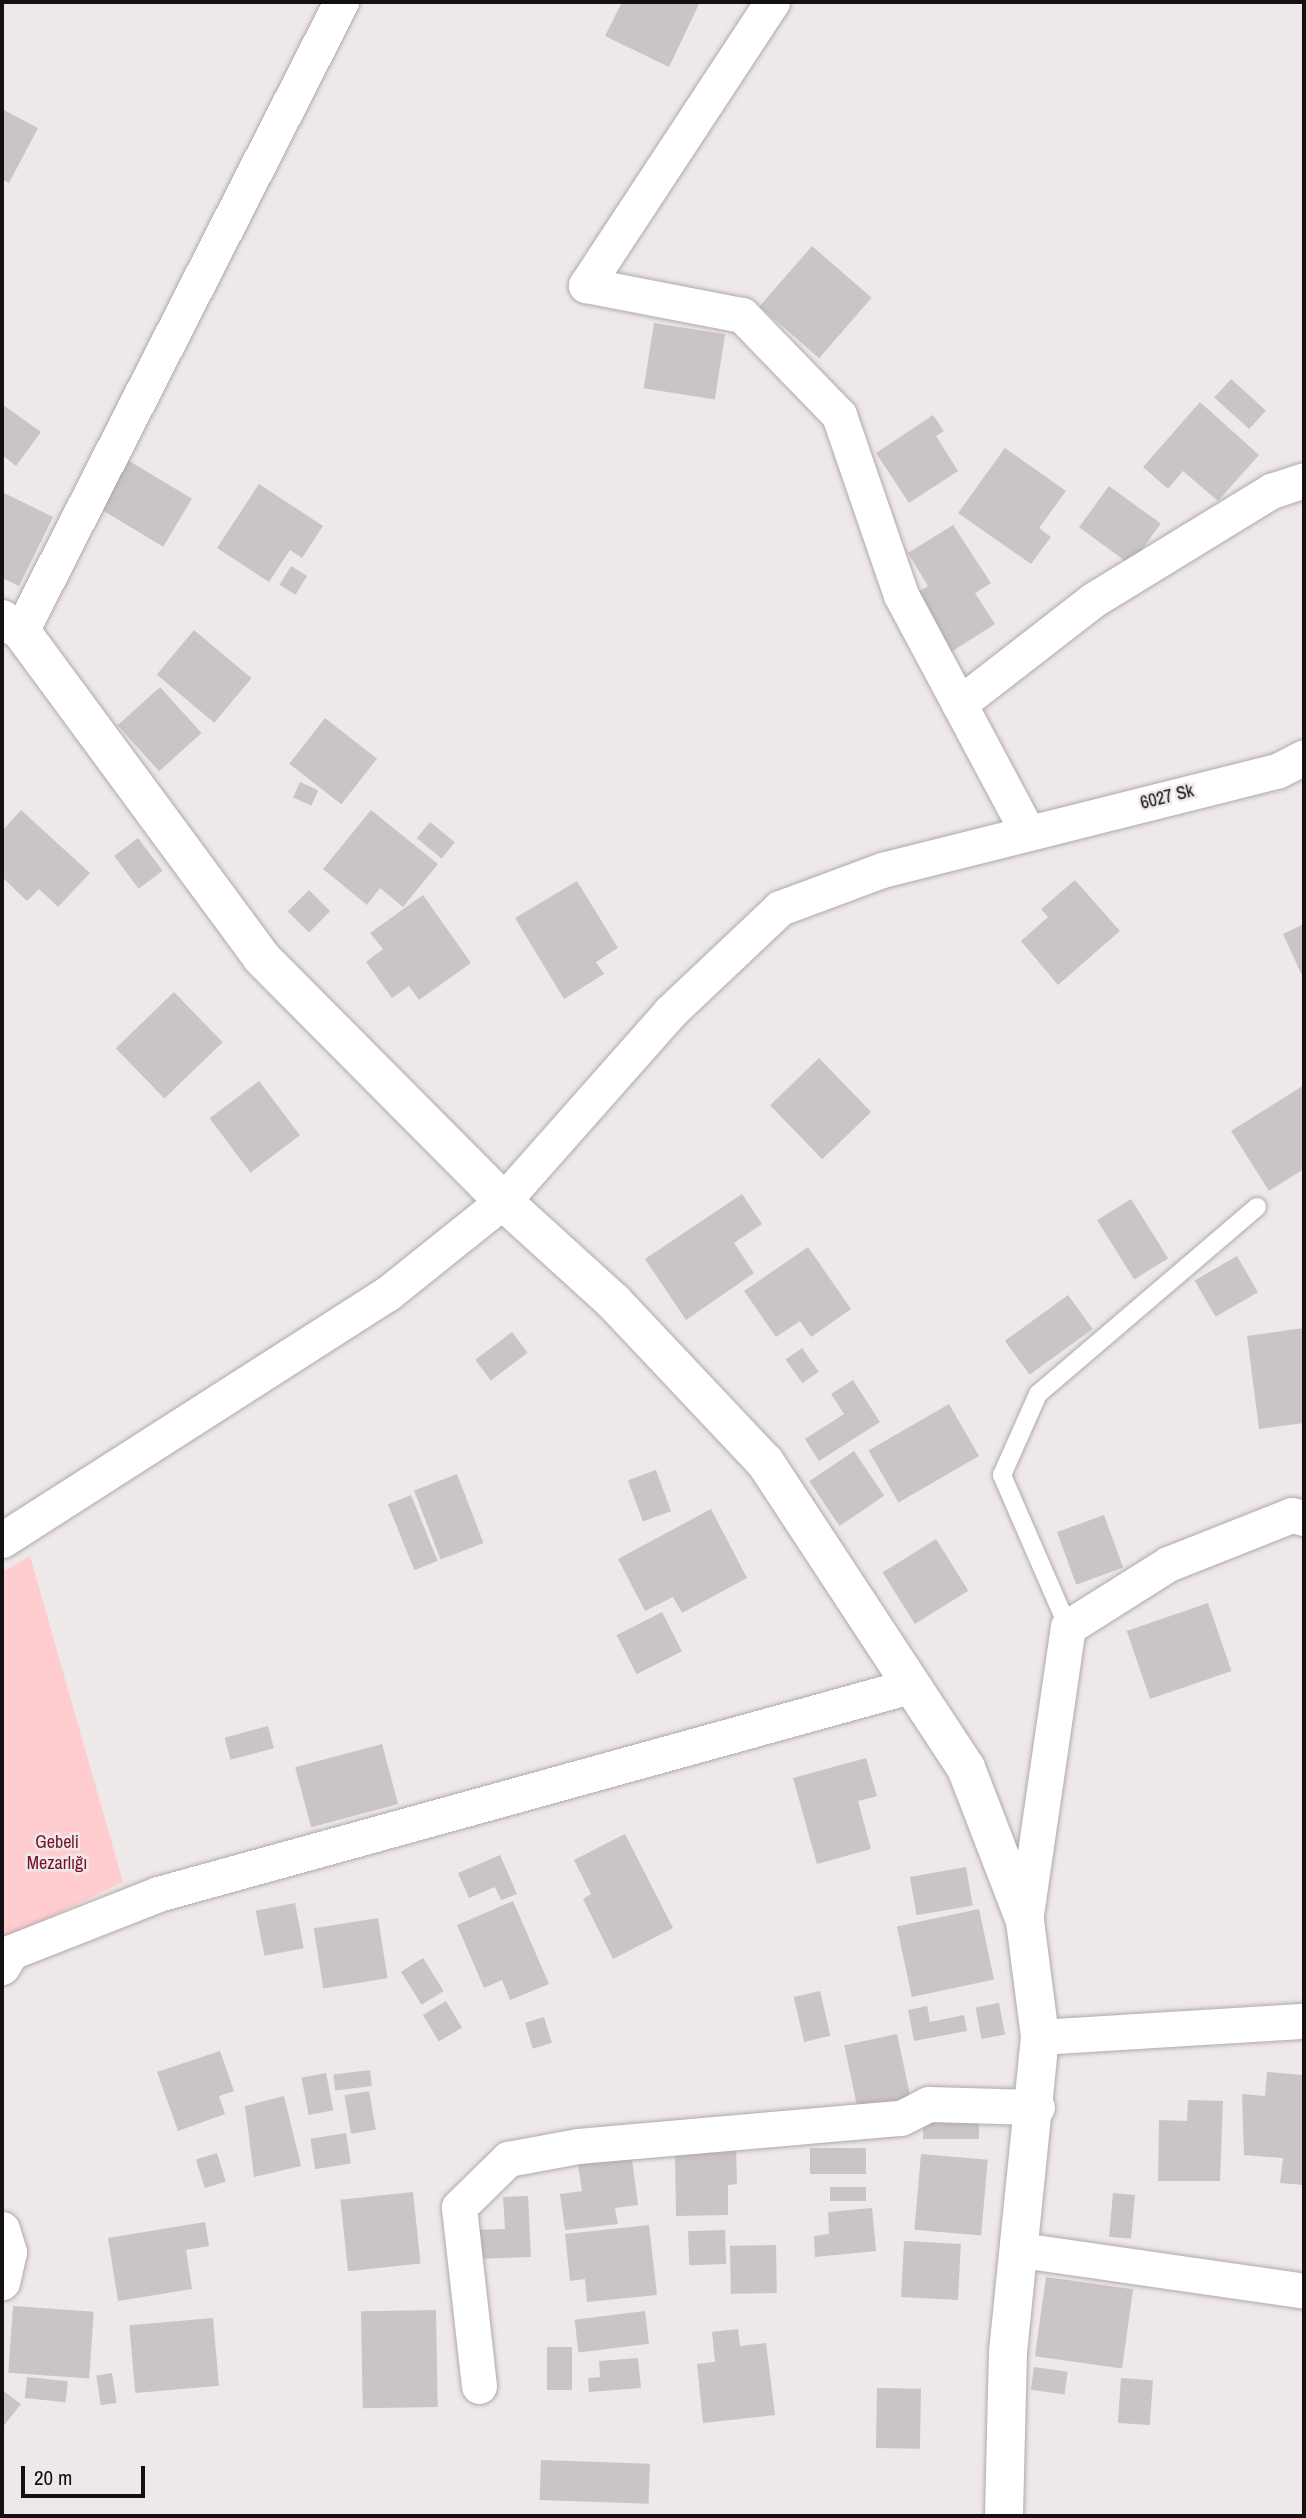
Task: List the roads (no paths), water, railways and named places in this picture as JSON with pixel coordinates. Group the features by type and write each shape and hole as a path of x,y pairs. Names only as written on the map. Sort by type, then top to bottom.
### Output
{"street":[{"path":"341,2 11,625 261,957 503,1201 614,1302 765,1462 965,1768 1025,1921 1040,2037 1037,2108 1007,2351 1004,2516"},
{"path":"772,2 586,285 742,315 839,415 901,595 1027,831"},
{"path":"959,704 1093,600 1271,491 1304,480"},
{"name":"6027 Sk","path":"2,1540 387,1294 503,1201 670,1012 780,908 882,870 1027,831 1276,771 1304,757"},
{"path":"1025,1921 1068,1627 1168,1564 1292,1516 1304,1518"},
{"path":"2,1966 11,1952 158,1894 911,1686"},
{"path":"1040,2037 1304,2021"},
{"path":"479,2386 460,2207 508,2159 578,2146 901,2118 928,2104 1037,2108"},
{"path":"2,2228 9,2252 2,2282"},
{"path":"1021,2250 1304,2291"}],"lane":[{"path":"1068,1627 1002,1475 1033,1405 1038,1394 1257,1207"}],"park label":[{"name":"Gebeli Mezarlığı","path":"57,1853"}]}
